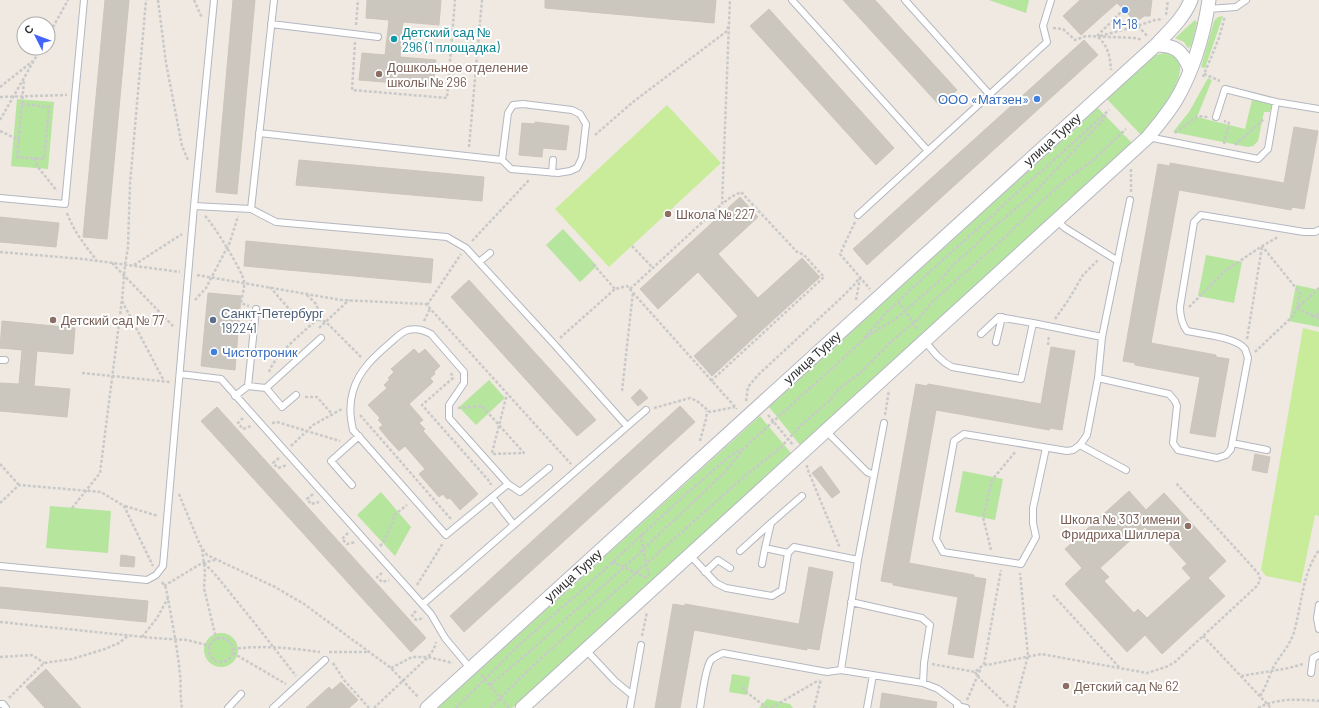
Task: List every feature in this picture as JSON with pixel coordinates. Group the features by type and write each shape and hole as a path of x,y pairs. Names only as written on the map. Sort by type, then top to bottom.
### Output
{"street":[{"name":"улица Турку","path":"423,704 464,666 592,557 886,290 1149,41 1175,26 1191,0"},
{"path":"522,708 1148,137 1166,116 1177,99 1190,70 1200,42 1208,5"},
{"path":"1149,41 1171,46 1177,49 1182,54 1190,70"}],"lane":[{"path":"0,198 65,204 84,0"},
{"path":"0,566 147,580 156,575 163,566 196,178 214,0"},
{"path":"251,209 274,0"},
{"path":"792,0 928,151"},
{"path":"905,0 990,95"},
{"path":"858,215 1047,42 1043,26 1051,0"},
{"path":"1208,5 1236,7 1246,0"},
{"path":"271,24 378,37"},
{"path":"1216,117 1225,89 1276,102 1319,109"},
{"path":"1148,137 1258,159 1268,149 1276,102"},
{"path":"259,133 502,160 511,169 558,173 577,168 582,158 586,124 580,114 572,110 523,104 513,105 508,113 502,160"},
{"path":"552,173 553,160"},
{"path":"1046,448 1033,508 1032,523 1036,537 1022,564 943,552 936,539 954,441 964,434 1067,451 1073,450 1080,445 1087,435 1098,378 1102,337 1131,198"},
{"path":"194,206 251,209 276,222 447,237 466,248 627,426"},
{"path":"1098,378 1169,394 1173,397 1177,406 1173,443 1178,450 1217,458 1226,455 1231,449 1248,358 1245,349 1230,340 1187,331 1180,316 1180,307 1194,222 1201,215 1304,232 1315,232 1319,230"},
{"path":"1057,221 1065,228 1118,261"},
{"path":"479,262 490,253"},
{"path":"248,386 256,309"},
{"path":"981,334 999,317 1002,317 1102,337"},
{"path":"996,342 1002,317"},
{"path":"925,341 945,363 952,367 1021,379 1033,323"},
{"path":"508,484 446,535 353,430 350,414 353,389 368,364 399,335 407,330 425,330 432,334 464,372 464,383 449,405 449,418 508,484 520,492 549,468"},
{"path":"266,388 321,338"},
{"path":"180,374 220,379 375,551 412,593 421,607 431,614 464,666"},
{"path":"235,396 248,386 266,388 282,407 296,395"},
{"path":"421,607 646,410"},
{"path":"841,670 858,560 884,422"},
{"path":"826,431 867,472 874,475"},
{"path":"352,485 331,461 359,436"},
{"path":"1232,443 1267,450"},
{"path":"1080,445 1126,470"},
{"path":"740,550 802,496"},
{"path":"492,497 514,525"},
{"path":"762,564 771,523"},
{"path":"690,556 716,583 726,588 772,596 782,590 788,553 794,547 858,560"},
{"path":"765,548 788,553"},
{"path":"705,572 718,560 730,568"},
{"path":"852,602 922,618 930,626 922,683"},
{"path":"1319,605 1317,618 1319,630"},
{"path":"630,708 641,643"},
{"path":"586,650 615,681 632,695"},
{"path":"700,708 708,667 711,660 722,653 827,672 841,670 922,683 938,690 958,704 957,707 965,708"},
{"path":"1311,673 1313,658 1319,655"},
{"path":"273,708 301,682 329,661"},
{"path":"867,708 873,675"},
{"path":"228,708 241,694"}],"path":[{"path":"56,22 68,0"},
{"path":"72,508 100,473 128,247 130,184 146,0"},
{"path":"158,0 166,64 182,146 196,178"},
{"path":"358,0 355,35 356,50 352,90 447,98 455,0"},
{"path":"468,156 482,0"},
{"path":"722,204 730,0"},
{"path":"1097,36 1159,19 1166,19 1168,0"},
{"path":"1097,36 1121,12"},
{"path":"584,143 633,102 726,31 729,24"},
{"path":"1043,26 1063,29 1074,40 1086,36 1097,36 1136,38 1149,41"},
{"path":"1138,26 1149,41"},
{"path":"1097,36 1108,50 1111,70"},
{"path":"0,120 37,56"},
{"path":"0,86 34,61"},
{"path":"1204,74 1220,81 1225,89"},
{"path":"22,104 49,107 44,159 17,157 24,78"},
{"path":"0,97 75,95"},
{"path":"490,685 539,644 643,550 725,472 745,447 772,421 864,338 876,323 898,301 956,247 998,211 1027,182 1109,110 1103,120 1033,194 989,231 975,246 955,263 941,279 898,317 864,338"},
{"path":"1265,123 1266,114 1274,115"},
{"path":"1180,136 1172,135 1198,116 1216,117 1229,123 1224,145 1229,146"},
{"path":"1241,148 1234,147 1266,118"},
{"path":"490,708 538,661 711,506 788,440 802,424 829,401 839,389 860,373 894,339 914,323 932,302 1003,239 1042,201 1067,179 1092,161 1126,129"},
{"path":"0,131 19,140"},
{"path":"35,158 37,166 65,204 74,230 98,261"},
{"path":"1131,168 1131,198"},
{"path":"427,305 466,248 538,172"},
{"path":"630,289 722,204 741,192 798,253 803,254 824,277 711,380"},
{"path":"194,206 210,222 240,270 244,280 241,303 256,309"},
{"path":"185,313 206,288 226,248 241,208"},
{"path":"858,215 840,254 870,289"},
{"path":"134,266 192,228"},
{"path":"1180,316 1225,271 1262,246 1292,229"},
{"path":"632,246 653,268"},
{"path":"1248,358 1293,316 1297,308 1300,293 1262,246"},
{"path":"1245,349 1262,246"},
{"path":"0,252 125,264 188,273"},
{"path":"1048,345 1051,327 1070,299 1083,275 1105,254"},
{"path":"111,263 124,274 183,336"},
{"path":"593,264 615,290"},
{"path":"855,302 858,294 860,277"},
{"path":"746,402 748,387 758,374 851,289 860,277"},
{"path":"554,344 615,290 627,286 736,409 710,412 697,401 690,398 646,410"},
{"path":"270,287 289,308 326,322 368,364"},
{"path":"1297,308 1319,288"},
{"path":"886,290 906,310 925,341"},
{"path":"622,391 633,292"},
{"path":"266,378 275,360 321,316 316,304 306,293"},
{"path":"122,300 164,382"},
{"path":"1297,308 1319,318"},
{"path":"1313,316 1319,314"},
{"path":"447,368 452,374 453,378 422,405 490,482 491,485 489,488"},
{"path":"82,373 179,383"},
{"path":"884,422 890,388"},
{"path":"449,408 482,406 499,425 504,431 524,452 492,454 499,425 507,394"},
{"path":"296,395 302,397 317,397 332,414"},
{"path":"288,465 278,468 273,463 307,431 320,421 350,404 426,488 450,518 455,518"},
{"path":"764,410 796,449"},
{"path":"700,444 707,411"},
{"path":"245,417 238,423 243,428 277,422 350,444"},
{"path":"991,560 992,556 983,517 992,480 1022,444"},
{"path":"456,708 520,644 687,493 729,457 745,447"},
{"path":"804,460 807,463 807,468 844,557"},
{"path":"0,464 19,485 101,492 124,506 167,519"},
{"path":"170,478 175,485 202,549 204,563 204,588 217,639"},
{"path":"984,664 987,665 1040,654 1148,672 1166,667 1175,662 1258,585 1260,576 1176,483"},
{"path":"0,503 19,485"},
{"path":"375,551 383,543 393,522 393,516 426,488"},
{"path":"314,493 307,499 312,504 321,502"},
{"path":"124,506 156,575 164,586 168,598 180,675 182,708"},
{"path":"592,557 612,562 651,580 643,550 639,514"},
{"path":"349,532 342,538 347,544 357,541"},
{"path":"412,593 446,535"},
{"path":"202,549 216,559 289,595 330,622 391,668 423,704"},
{"path":"1260,696 1272,670 1291,641 1308,571 1319,550"},
{"path":"164,586 204,563 216,559"},
{"path":"975,672 984,664 1002,562"},
{"path":"204,563 254,621 301,682"},
{"path":"1014,708 1028,656 1020,573 1022,564"},
{"path":"384,571 377,577 382,582 392,580"},
{"path":"1053,595 1119,667"},
{"path":"141,637 157,618 168,598"},
{"path":"421,607 412,615 416,620 426,617"},
{"path":"641,643 647,608"},
{"path":"0,622 141,637 187,640 210,646"},
{"path":"3,705 44,663 72,659 105,649 119,643 129,635"},
{"path":"1203,636 1271,708"},
{"path":"374,708 428,658 434,649 438,637"},
{"path":"224,638 230,642 233,649 232,656 223,662 216,661 209,653 210,646 214,640 224,638"},
{"path":"233,649 256,646 322,652"},
{"path":"328,652 368,652"},
{"path":"233,653 294,689"},
{"path":"0,656 32,655 44,663"},
{"path":"391,668 412,657 428,658 464,666 478,672 509,708"},
{"path":"1240,676 1300,666 1313,658"},
{"path":"329,661 370,708"},
{"path":"924,663 975,672 980,679 1010,708"},
{"path":"965,708 981,667"},
{"path":"771,708 821,679 814,708"},
{"path":"743,687 745,691 766,708"},
{"path":"1258,708 1267,704 1288,699 1319,701"}],"green space":[{"path":"989,0 1029,0 1026,13"},
{"path":"1223,16 1205,68 1201,67 1214,21 1218,17"},
{"path":"1195,20 1197,23 1191,46 1188,48 1184,42 1175,38"},
{"path":"1164,53 1176,58 1180,66 1179,78 1173,91 1141,135 1107,99 1156,55"},
{"path":"1208,78 1212,80 1197,117 1245,129 1252,100 1272,104 1270,112 1264,112 1258,141 1253,146 1248,147 1173,132 1189,112"},
{"path":"17,99 54,102 48,169 11,166"},
{"path":"667,105 721,163 609,267 555,209"},
{"path":"1098,108 1132,143 800,445 769,407"},
{"path":"563,229 597,266 580,282 546,245"},
{"path":"1206,255 1242,262 1234,303 1198,296"},
{"path":"1296,285 1319,290 1319,327 1289,321"},
{"path":"1303,328 1319,332 1319,516 1315,515 1301,583 1266,576 1261,570"},
{"path":"489,380 505,398 476,425 459,407"},
{"path":"760,416 791,453 512,708 438,708"},
{"path":"963,471 1003,479 995,520 955,512"},
{"path":"381,492 411,527 395,556 357,515"},
{"path":"50,506 111,511 108,553 46,548"},
{"path":"218,633 224,633 228,634 235,640 238,650 237,657 231,664 224,667 218,667 214,666 207,660 204,653 204,647 205,643 211,636"},
{"path":"732,674 750,677 747,695 729,692"},
{"path":"767,699 790,704 793,708 759,708"}],"building":[{"path":"105,0 129,0 107,239 83,237"},
{"path":"233,0 255,0 237,194 216,192"},
{"name":"Детский сад № 296 (1 площадка)","path":"367,0 441,0 439,25 403,22 400,57 436,60 433,86 359,80 362,53 385,55 389,20 366,18"},
{"path":"545,0 716,0 714,23 545,8"},
{"path":"843,0 875,0 957,90 940,106"},
{"path":"1080,0 1152,0 1150,16 1144,16 1136,22 1117,3 1081,35 1063,16"},
{"path":"769,9 894,148 876,165 750,26"},
{"path":"1084,40 1098,55 867,265 853,249"},
{"path":"535,122 569,126 566,150 543,148 542,157 519,155 522,123 535,124"},
{"path":"1294,127 1318,131 1304,209 1292,207 1291,210 1179,190 1151,343 1216,355 1216,357 1229,359 1215,437 1190,433 1200,377 1135,365 1135,363 1123,361 1158,164 1170,166 1170,163 1284,183"},
{"path":"299,160 484,177 482,201 296,185"},
{"path":"740,197 758,217 718,254 758,298 802,258 820,277 712,376 694,356 738,316 698,272 658,309 640,289"},
{"path":"0,217 59,223 56,247 0,242"},
{"path":"246,241 433,259 431,283 244,266"},
{"path":"469,280 596,420 577,436 451,297"},
{"path":"208,293 241,296 235,370 201,366"},
{"path":"2,321 75,328 73,354 37,351 34,386 70,389 67,417 0,411 0,383 19,384 22,350 0,348"},
{"path":"1051,347 1075,351 1062,430 1050,428 1049,430 936,410 909,563 974,575 974,577 986,579 973,658 948,654 958,597 893,585 893,583 881,581 916,384 927,386 928,384 1041,404"},
{"path":"414,349 419,354 425,349 440,366 434,372 435,374 430,378 433,382 409,404 423,420 419,423 425,429 423,431 478,494 460,510 450,498 447,499 443,494 439,497 419,474 425,469 405,446 399,451 389,440 379,428 383,425 378,420 380,418 368,405 387,388 384,385 394,372 391,369"},
{"path":"640,389 648,398 638,406 631,398"},
{"path":"680,406 695,422 464,632 450,616"},
{"path":"217,407 426,638 411,652 201,421"},
{"path":"1255,454 1270,457 1267,473 1252,470"},
{"path":"821,466 840,492 832,498 812,473"},
{"path":"1129,491 1146,510 1164,493 1226,561 1208,578 1225,596 1162,654 1145,635 1127,652 1065,584 1082,568 1065,549","holes":["1145,527 1153,536 1158,532 1187,564 1182,568 1191,578 1147,618 1138,609 1134,613 1104,581 1109,577 1100,568"]},
{"path":"121,555 135,557 134,567 120,566"},
{"path":"809,567 833,572 819,650 807,648 807,650 694,630 680,708 655,708 673,604 685,606 685,604 799,624"},
{"path":"0,587 148,601 146,622 0,608"},
{"path":"46,669 81,708 45,708 26,687"},
{"path":"341,682 358,700 349,708 306,708 329,687 332,690"},
{"path":"882,693 937,702 936,708 880,708"}],"place":[{"name":"M-18","path":"1125,10"},
{"name":"Детский сад № 296 (1 площадка)","path":"394,39"},
{"name":"Дошкольное отделение школы № 296","path":"379,74"},
{"name":"ООО «Матзен»","path":"1037,99"},
{"name":"Школа № 227","path":"668,214"},
{"name":"Детский сад № 77","path":"53,320"},
{"name":"Санкт-Петербург 192241","path":"213,320"},
{"name":"Чистотроник","path":"214,352"},
{"name":"Школа № 303 имени Фридриха Шиллера","path":"1188,526"},
{"name":"Детский сад № 62","path":"1066,686"}]}
